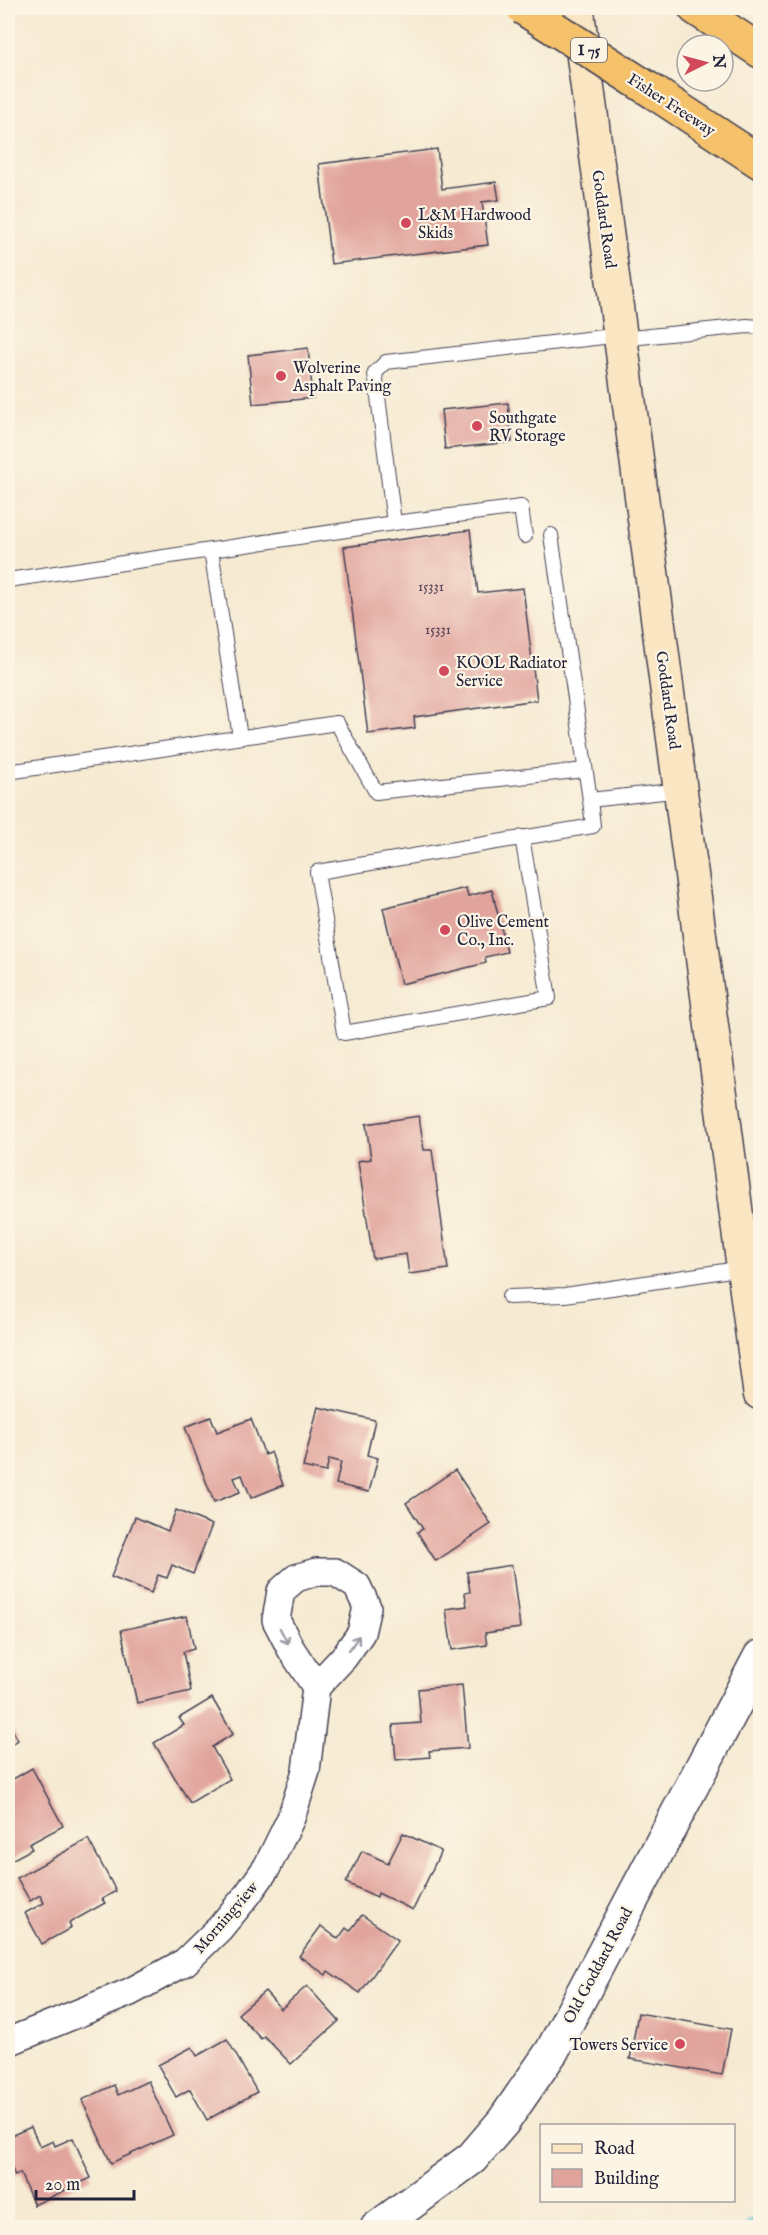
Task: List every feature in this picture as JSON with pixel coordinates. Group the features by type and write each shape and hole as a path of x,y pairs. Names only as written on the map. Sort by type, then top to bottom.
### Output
{"highway":[{"name":"Fisher Freeway","path":"523,8 760,162"},
{"path":"695,8 760,51"}],"main road":[{"name":"Goddard Road","path":"577,8 760,1393"}],"street":[{"name":"Old Goddard Road","path":"377,2228 472,2158 503,2122 546,2060 760,1657"},
{"name":"Morningview","path":"8,2042 130,1992 184,1962 220,1928 267,1867 291,1818 306,1771 316,1687"}],"lane":[{"path":"394,523 375,373 386,362 621,337 747,326 760,327"},
{"path":"8,580 394,523 521,507 525,537"},
{"path":"522,837 549,998 344,1033 317,872 522,837 593,826 551,535"},
{"path":"211,550 240,737"},
{"path":"8,772 337,723 376,792 585,770"},
{"path":"590,800 681,790"},
{"path":"509,1297 565,1295 744,1268"}],"building":[{"name":"L&M Hardwood Skids","path":"437,149 442,189 496,182 499,200 482,202 488,245 331,264 319,164"},
{"name":"Wolverine Asphalt Paving","path":"308,348 313,398 253,404 248,355"},
{"name":"Southgate RV Storage","path":"508,403 512,442 445,449 441,410"},
{"path":"470,530 478,593 523,588 537,700 414,717 415,728 368,734 344,547"},
{"name":"Olive Cement Co., Inc.","path":"466,888 468,896 492,890 507,952 485,957 486,963 401,984 383,908"},
{"path":"419,1116 424,1150 432,1150 448,1269 409,1274 406,1254 373,1259 358,1161 371,1159 366,1124"},
{"path":"318,1407 375,1420 367,1455 378,1458 369,1492 336,1484 341,1462 329,1459 326,1472 303,1467"},
{"path":"211,1417 217,1432 251,1419 265,1455 271,1452 283,1485 251,1498 242,1475 234,1478 240,1492 214,1502 185,1427"},
{"path":"455,1470 491,1524 436,1561 417,1532 423,1529 406,1503"},
{"path":"176,1510 212,1525 193,1574 172,1565 167,1578 158,1575 151,1593 111,1577 135,1517 168,1531"},
{"path":"512,1565 520,1628 485,1633 487,1645 452,1650 446,1609 467,1606 465,1593 470,1592 467,1572"},
{"path":"187,1616 194,1649 183,1652 191,1691 137,1703 121,1630"},
{"path":"462,1685 468,1748 429,1751 430,1757 396,1760 393,1725 421,1723 418,1689"},
{"path":"212,1698 233,1734 212,1747 230,1779 190,1803 154,1743 184,1725 179,1718"},
{"path":"8,1722 18,1740 8,1747"},
{"path":"32,1768 63,1826 29,1844 32,1849 8,1862 8,1782"},
{"path":"403,1833 441,1851 413,1910 378,1893 377,1897 346,1883 362,1851 388,1863"},
{"path":"88,1839 116,1891 102,1899 105,1903 69,1923 71,1928 42,1944 25,1913 44,1903 40,1895 30,1901 17,1878"},
{"path":"362,1915 398,1940 360,1993 328,1971 326,1975 299,1956 321,1926 338,1939 346,1928 350,1931"},
{"path":"307,1986 339,2021 291,2064 264,2036 261,2039 238,2014 265,1991 281,2009"},
{"name":"Towers Service","path":"638,2013 731,2029 722,2075 630,2059"},
{"path":"227,2039 257,2092 207,2120 190,2089 176,2097 158,2065 192,2047 197,2056"},
{"path":"148,2081 173,2135 111,2163 82,2100 114,2085 118,2095"},
{"path":"31,2127 40,2147 53,2141 55,2146 73,2138 91,2178 34,2205 20,2173 15,2176 8,2159 8,2137"}],"waterway":[{"path":"748,2228 760,2215"}],"place":[{"name":"L&M Hardwood Skids","path":"406,223"},
{"name":"Wolverine Asphalt Paving","path":"281,376"},
{"name":"Southgate RV Storage","path":"477,426"},
{"name":"KOOL Radiator Service","path":"444,671"},
{"name":"Olive Cement Co., Inc.","path":"445,930"},
{"name":"Towers Service","path":"680,2044"}]}
